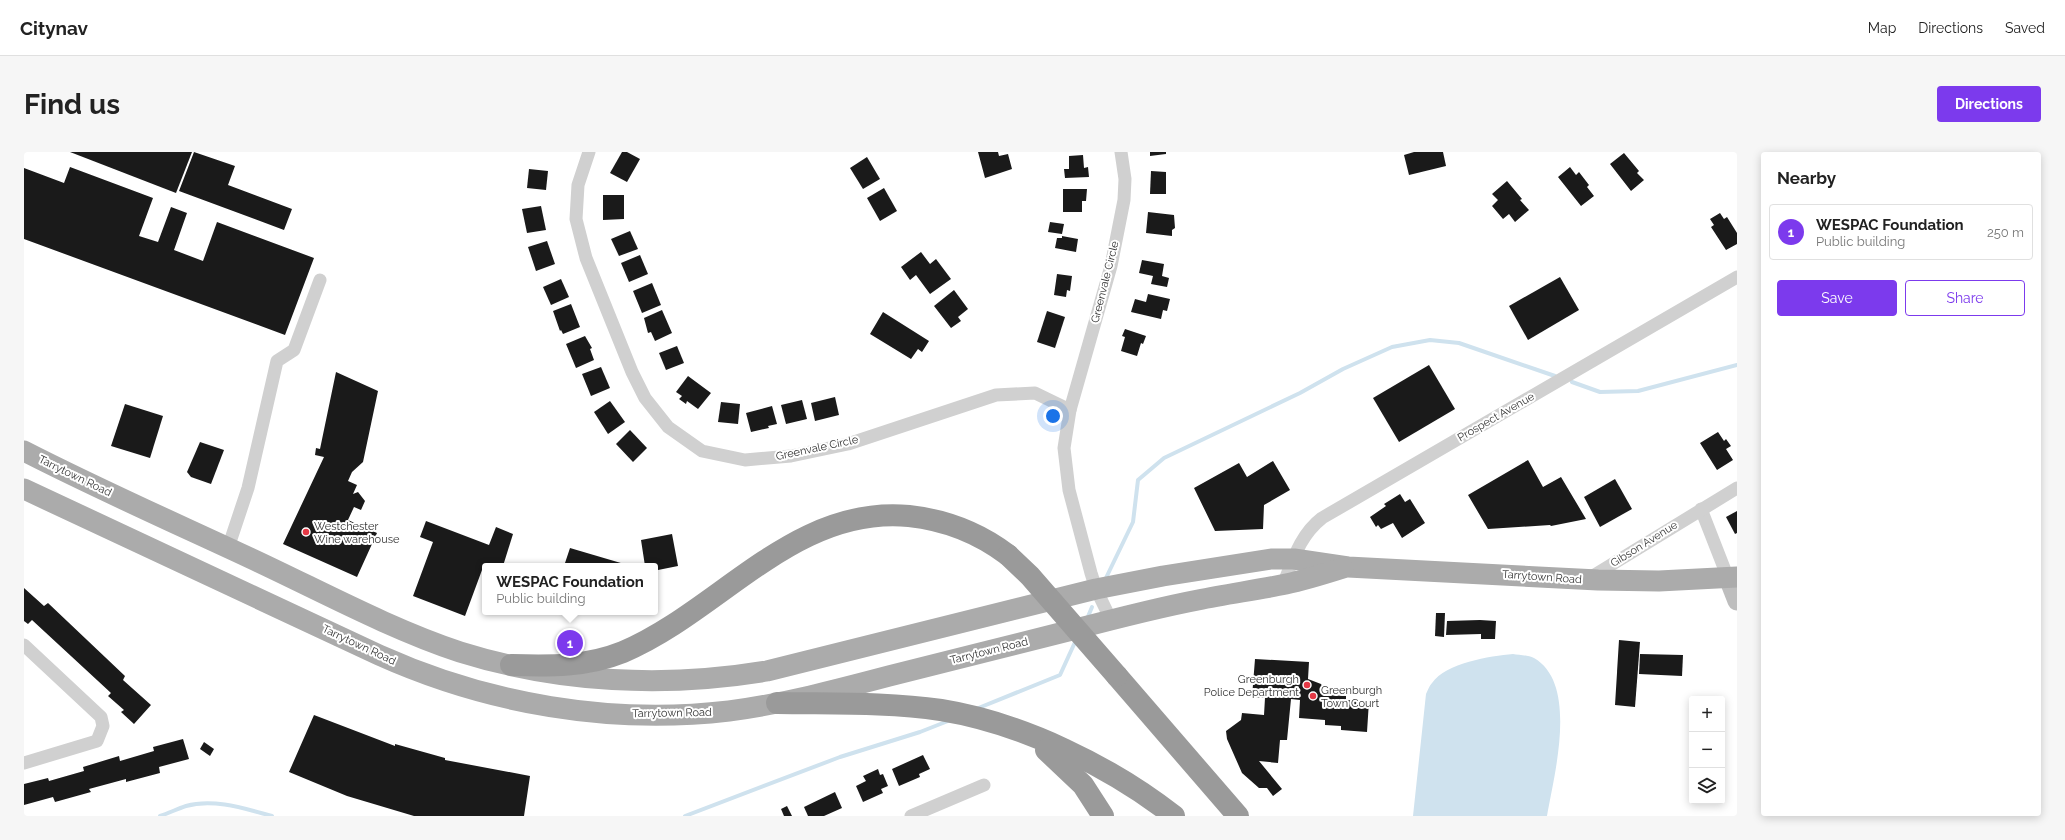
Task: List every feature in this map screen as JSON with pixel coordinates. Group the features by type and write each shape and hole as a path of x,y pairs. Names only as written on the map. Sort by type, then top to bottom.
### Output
{"highway":[{"path":"510,665 579,665 623,652 658,634 795,541 830,526 853,519 890,515 928,519 953,525 976,534 1008,555 1030,576 1238,816"},
{"path":"777,703 903,706 942,710 979,719 1030,735 1068,752 1124,782 1174,816"},
{"path":"979,719 1015,732 1051,753 1083,785 1104,816"}],"main road":[{"name":"Tarrytown Road","path":"24,451 72,475 411,633 460,651 510,665 559,674 609,680 666,681 717,679 766,672 1096,590 1188,572 1271,560 1294,559 1348,567 1587,580 1653,582 1732,577"},
{"name":"Tarrytown Road","path":"24,490 403,666 450,683 505,698 574,710 626,714 701,713 777,703 852,686 1111,620 1222,594 1283,584 1348,567"},
{"path":"214,578 228,548"},
{"path":"1732,577 1737,601"}],"street":[{"name":"Greenvale Circle","path":"589,152 578,185 576,219 586,258 632,372 645,398 668,427 702,451 744,460 791,456 848,444 996,395 1035,393 1070,410"},
{"name":"Greenvale Circle","path":"1111,620 1096,590 1070,490 1065,464 1065,434 1070,410 1111,266 1124,200 1125,179 1121,152"},
{"name":"Prospect Avenue","path":"1283,584 1303,539 1312,526 1334,510 1737,277"},
{"path":"228,548 248,488 277,361 294,350 320,280"},
{"name":"Gibson Avenue","path":"1587,580 1737,488"},
{"path":"1701,509 1732,577"},
{"path":"24,645 101,717 103,726 97,741 24,763"},
{"path":"911,816 984,786"}],"water":[{"path":"1513,654 1534,658 1548,671 1556,688 1560,709 1560,731 1558,755 1547,816 1413,816 1426,694 1430,685 1447,670 1481,659"}],"building":[{"path":"70,152 192,152 176,193"},
{"path":"194,152 235,166 228,185 292,209 284,230 179,191"},
{"path":"622,152 627,152 640,159 627,182 610,173"},
{"path":"978,152 998,152 999,156 1008,154 1012,169 985,178"},
{"path":"1150,152 1166,152 1166,154 1150,156"},
{"path":"1414,152 1443,152 1446,166 1409,175 1404,155"},
{"path":"1624,153 1639,171 1637,173 1644,180 1631,191 1610,164"},
{"path":"1083,155 1084,168 1088,167 1089,177 1065,178 1064,169 1069,169 1069,156"},
{"path":"867,157 880,179 863,189 850,168"},
{"path":"70,167 153,198 139,236 158,242 171,207 187,213 174,250 203,261 217,222 314,258 285,335 24,239 24,168 64,183"},
{"path":"1570,167 1576,175 1579,172 1589,185 1587,187 1594,196 1581,206 1558,177"},
{"path":"529,169 548,171 546,190 527,188"},
{"path":"1151,171 1166,172 1166,194 1150,194"},
{"path":"1507,181 1529,210 1515,222 1509,214 1503,219 1492,206 1498,200 1492,194"},
{"path":"884,188 897,211 880,221 867,198"},
{"path":"1063,189 1087,189 1086,201 1082,201 1082,212 1063,212"},
{"path":"603,195 624,195 624,219 603,220"},
{"path":"541,206 546,230 527,233 522,209"},
{"path":"1148,212 1174,215 1175,228 1172,230 1172,236 1146,233"},
{"path":"1720,213 1724,219 1727,217 1737,233 1737,244 1726,250 1711,227 1714,225 1710,219"},
{"path":"1050,222 1064,224 1062,234 1048,232"},
{"path":"630,231 638,249 619,256 611,239"},
{"path":"1062,236 1078,239 1076,252 1055,248 1057,238 1062,238"},
{"path":"547,241 555,264 536,271 528,247"},
{"path":"921,252 930,264 936,259 951,279 930,294 916,275 910,280 901,267"},
{"path":"640,255 648,274 629,282 621,263"},
{"path":"1142,260 1164,264 1162,276 1169,278 1167,287 1151,284 1153,276 1139,273"},
{"path":"1057,274 1072,276 1070,291 1067,290 1066,297 1054,295"},
{"path":"1560,277 1579,310 1528,340 1509,306"},
{"path":"561,279 569,297 551,305 543,287"},
{"path":"652,283 661,305 642,313 633,291"},
{"path":"954,290 968,309 958,317 961,321 951,328 934,306"},
{"path":"1148,294 1170,299 1167,311 1163,310 1161,319 1131,312 1135,299 1146,302"},
{"path":"571,304 580,327 563,334 561,330 560,331 553,311"},
{"path":"662,310 672,333 655,341 651,332 648,333 644,318"},
{"path":"1047,311 1065,317 1055,348 1037,342"},
{"path":"883,312 929,341 922,352 918,349 911,359 870,334"},
{"path":"1125,329 1146,336 1143,344 1141,343 1137,356 1121,351 1125,337 1122,336"},
{"path":"585,336 592,348 590,349 594,360 576,368 566,344"},
{"path":"677,346 684,363 666,370 659,353"},
{"path":"1429,365 1455,409 1399,442 1373,398"},
{"path":"601,367 610,388 591,396 582,374"},
{"path":"336,372 378,391 363,462 352,472 348,481 357,485 353,494 358,492 365,501 361,510 354,507 348,520 377,533 357,577 283,544 324,457 315,455 316,448 320,449"},
{"path":"688,376 711,393 698,409 687,401 686,404 679,399 682,396 676,392"},
{"path":"835,397 839,415 815,421 811,403"},
{"path":"802,400 807,419 786,424 781,405"},
{"path":"610,401 625,422 608,434 594,412"},
{"path":"721,402 740,404 738,424 718,422"},
{"path":"125,404 163,416 150,458 111,446"},
{"path":"772,406 777,424 768,426 769,428 751,432 746,413"},
{"path":"630,430 647,448 633,462 616,444"},
{"path":"1718,432 1724,441 1726,439 1731,446 1726,449 1733,460 1717,470 1700,443"},
{"path":"200,442 224,450 211,484 191,477 187,472"},
{"path":"1528,460 1543,487 1561,477 1586,519 1551,526 1488,529 1468,495"},
{"path":"1273,461 1290,490 1264,505 1263,529 1215,531 1194,488 1239,463 1247,477"},
{"path":"1615,479 1632,509 1600,527 1584,497"},
{"path":"1400,494 1405,502 1410,499 1425,523 1402,538 1393,523 1381,529 1378,525 1376,527 1370,517 1386,506 1384,504"},
{"path":"1737,511 1737,533 1735,534 1726,517"},
{"path":"426,521 489,545 496,527 513,534 504,563 482,563 482,570 465,616 413,596 433,542 420,537"},
{"path":"672,534 678,566 658,570 658,563 645,563 641,540"},
{"path":"570,548 621,563 565,563"},
{"path":"24,588 44,606 48,603 125,676 123,680 151,705 134,724 121,712 124,710 108,696 111,693 32,620 28,624 24,621"},
{"path":"1436,613 1445,613 1444,637 1435,636"},
{"path":"1447,621 1496,621 1495,639 1481,639 1481,634 1446,635"},
{"path":"1619,640 1640,642 1635,707 1615,705"},
{"path":"1640,654 1683,655 1682,676 1639,674"},
{"path":"1255,659 1309,662 1308,679 1321,684 1327,695 1346,696 1346,700 1369,701 1367,732 1341,730 1341,726 1325,725 1325,720 1299,718 1300,700 1291,699 1287,740 1280,740 1278,763 1259,761 1282,789 1273,796 1267,788 1259,788 1242,773 1227,739 1226,731 1241,720 1242,713 1264,715 1265,698 1252,697"},
{"path":"314,715 395,746 395,744 445,758 445,760 530,776 524,816 414,816 347,796 289,772"},
{"path":"183,739 189,759 159,767 160,773 126,782 126,779 89,789 91,792 55,802 53,797 24,805 24,784 48,778 49,781 84,771 83,767 119,756 120,761 154,751 153,747"},
{"path":"204,742 214,749 210,756 200,749"},
{"path":"923,755 930,769 919,774 920,777 899,786 892,769"},
{"path":"878,769 880,775 883,774 888,786 881,789 883,793 863,802 856,786 866,781 863,776"},
{"path":"835,792 842,808 824,816 808,816 804,807"},
{"path":"787,806 792,816 784,816 781,809"}],"waterway":[{"path":"1105,580 1133,522 1138,480 1164,458 1300,393 1343,369 1392,347 1430,340 1459,343 1555,376"},
{"path":"1572,382 1600,392 1638,391 1737,365"},
{"path":"1087,619 1092,607"},
{"path":"976,709 1060,675 1076,640"},
{"path":"685,816 840,757 920,732 948,721"},
{"path":"160,816 186,806 208,803 230,805 272,816"}],"place":[{"name":"Westchester Wine warehouse","path":"306,532"},
{"name":"WESPAC Foundation","path":"570,643"},
{"name":"Greenburgh Police Department","path":"1307,685"},
{"name":"Greenburgh Town Court","path":"1313,696"}]}
